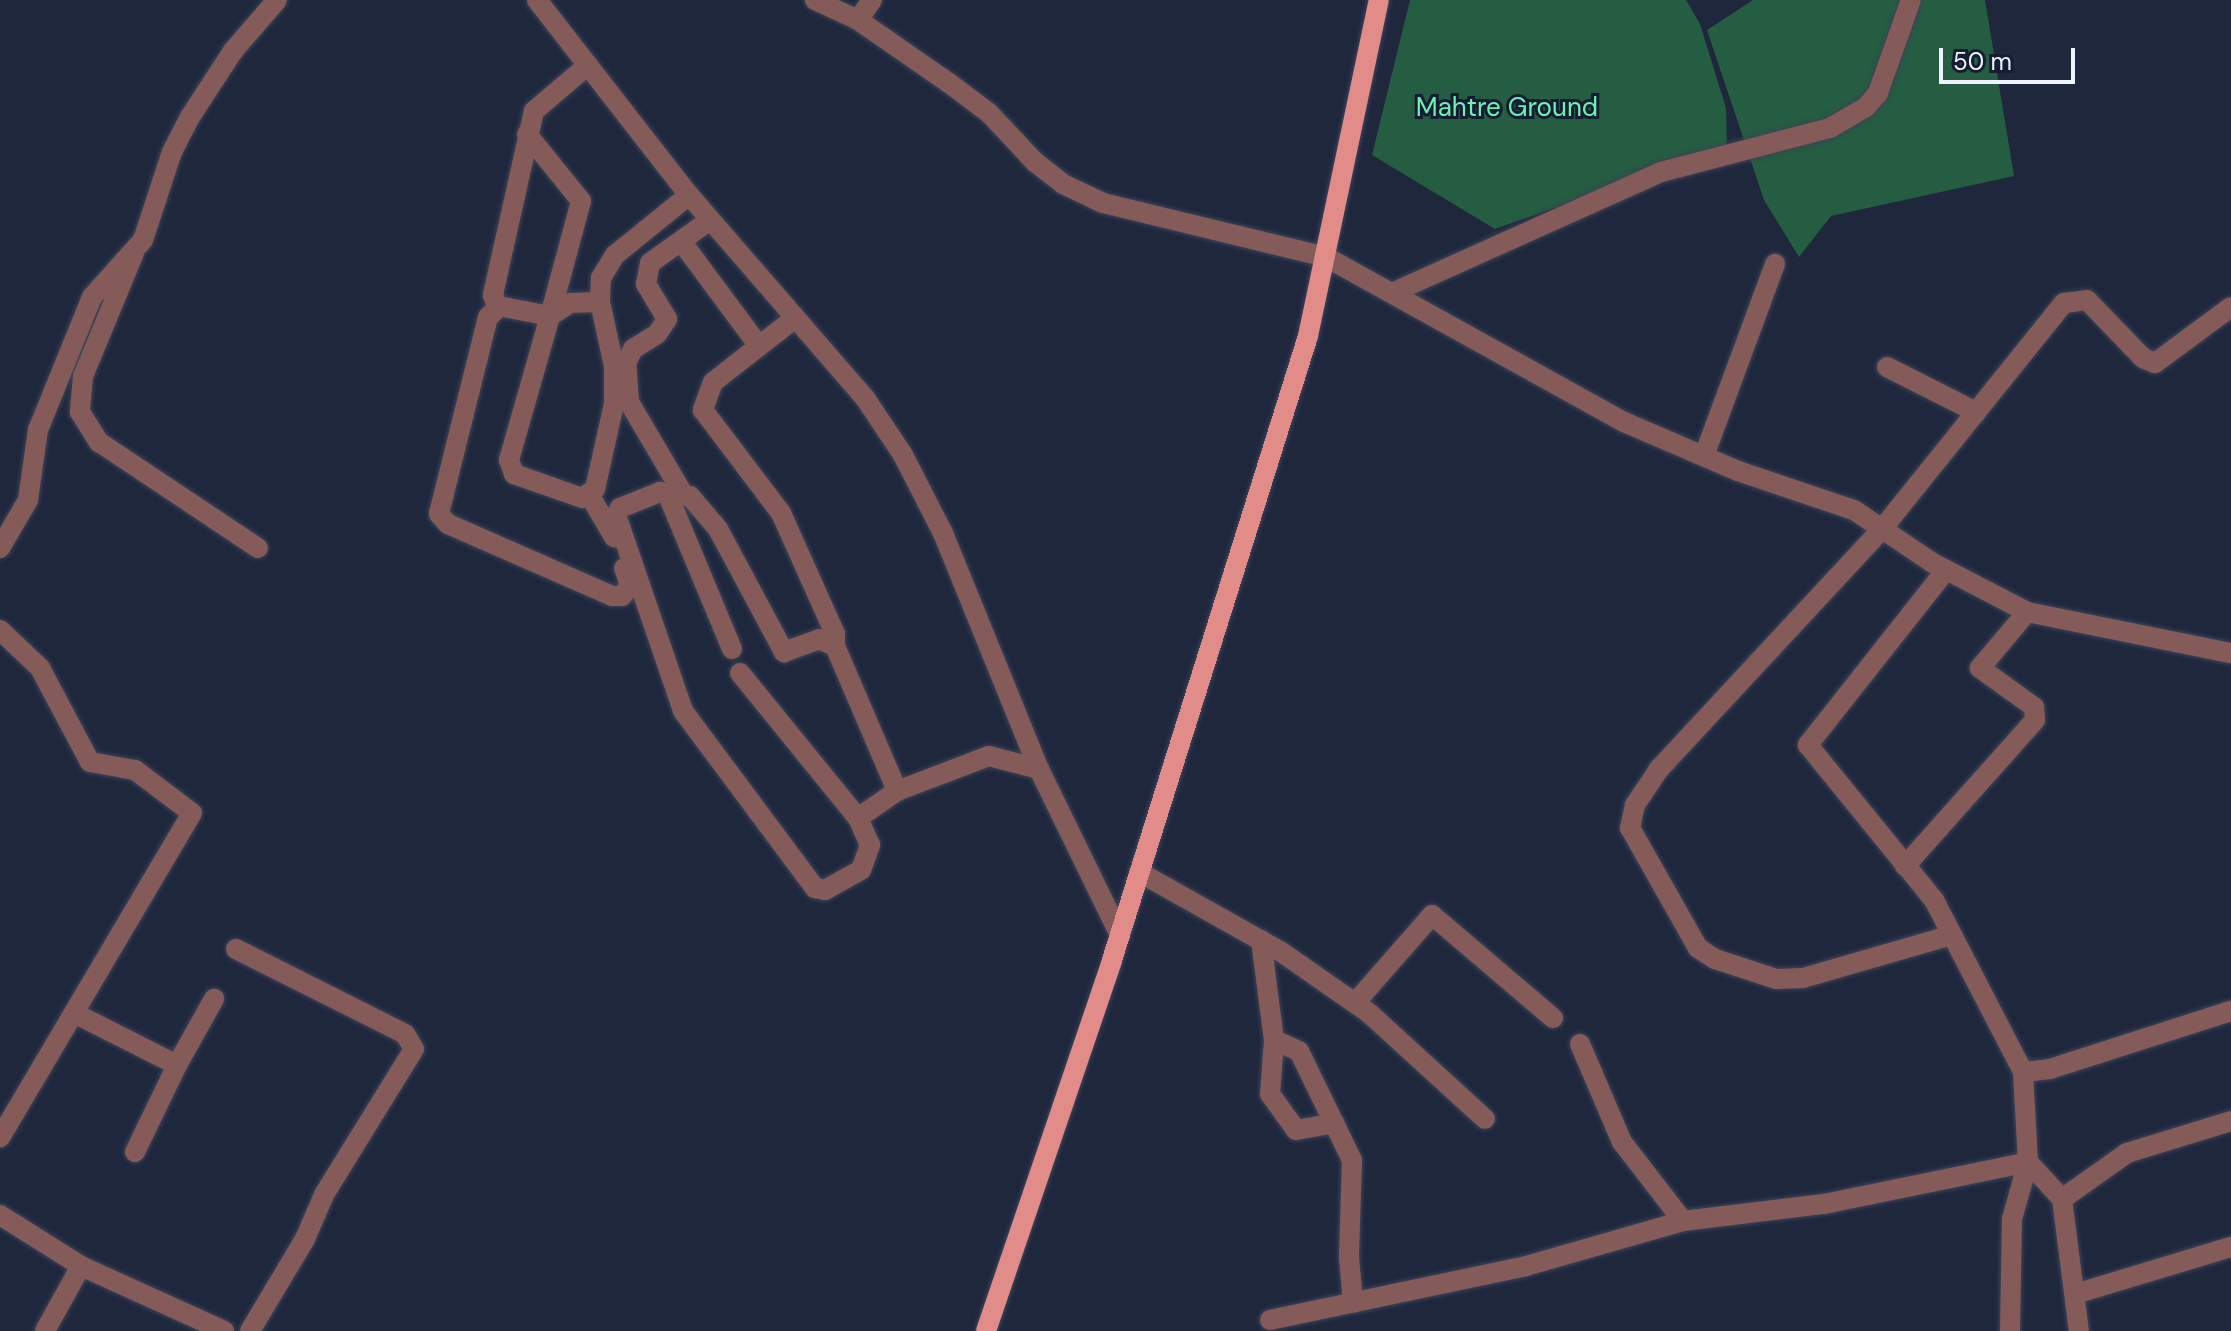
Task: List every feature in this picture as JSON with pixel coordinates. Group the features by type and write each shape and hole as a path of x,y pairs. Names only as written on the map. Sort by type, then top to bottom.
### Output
{"main road":[{"path":"986,1331 1120,935 1308,336 1379,0"}],"street":[{"path":"258,548 99,442 80,412 83,376 190,117 233,51 277,0"},
{"path":"537,0 689,195 865,398 903,455 943,533 1039,769 1120,935"},
{"path":"815,0 858,20 989,113 1063,184 1103,203 1326,257 1624,422 1704,456 1854,510 1946,570 2027,612 2231,653"},
{"path":"858,20 872,0"},
{"path":"1394,292 1661,172 1830,128 1854,114 1878,93 1911,0"},
{"path":"498,306 493,295 534,111 588,65"},
{"path":"527,134 581,201 510,468 582,498 590,496"},
{"path":"498,306 488,317 441,520 596,590 622,596 630,586 615,539 590,496 610,431 615,380 608,320 600,302 601,278 615,255 689,195"},
{"path":"710,220 650,263 646,284 667,319 657,334 633,349 625,382 629,402 675,494 732,649"},
{"path":"681,241 759,346"},
{"path":"0,548 28,500 38,430 92,297 136,248"},
{"path":"1704,456 1775,264"},
{"path":"1952,935 1803,978 1756,974 1698,948 1630,828 1635,805 1659,769 1882,529 2064,303 2075,298 2087,300 2143,358 2155,363 2231,307"},
{"path":"550,316 559,306 600,302"},
{"path":"498,306 550,316"},
{"path":"795,318 713,382 703,410 781,513 835,634 835,646 897,791"},
{"path":"1887,367 1976,412"},
{"path":"740,673 858,818 870,845 861,870 825,890 815,888 683,711 616,515 628,503 660,492 675,494 718,529 777,646 794,653 826,639 835,646"},
{"path":"1946,570 1808,745 1934,900 2023,1072 2028,1162 2012,1219 2007,1317 2010,1331"},
{"path":"1905,866 2035,720 2034,707 1980,668 2027,612"},
{"path":"0,630 40,668 90,762 135,770 192,813 0,1138"},
{"path":"858,818 897,791 989,756 1039,769"},
{"path":"1139,872 1261,940 1355,1003 1485,1119"},
{"path":"1355,1003 1432,915 1553,1018"},
{"path":"1261,940 1274,1040 1270,1094 1296,1130 1334,1123"},
{"path":"236,949 405,1034 414,1049 324,1195 305,1239 250,1331"},
{"path":"135,1152 177,1065 214,999"},
{"path":"2023,1072 2050,1069 2231,1011"},
{"path":"74,1013 177,1065"},
{"path":"1274,1040 1299,1051 1352,1160 1349,1257 1353,1303"},
{"path":"1580,1044 1622,1142 1683,1221"},
{"path":"2062,1199 2127,1153 2231,1121"},
{"path":"1270,1320 1526,1266 1683,1221 1824,1204 2028,1162"},
{"path":"2028,1162 2062,1199 2079,1331"},
{"path":"0,1215 81,1266 224,1331"},
{"path":"2075,1294 2231,1247"},
{"path":"45,1331 81,1266"}],"green space":[{"name":"Mahtre Ground","path":"1410,0 1686,0 1700,24 1726,108 1727,146 1495,229 1372,155"},
{"path":"1753,0 1985,0 2014,176 1831,216 1799,257 1764,200 1707,30"}]}
